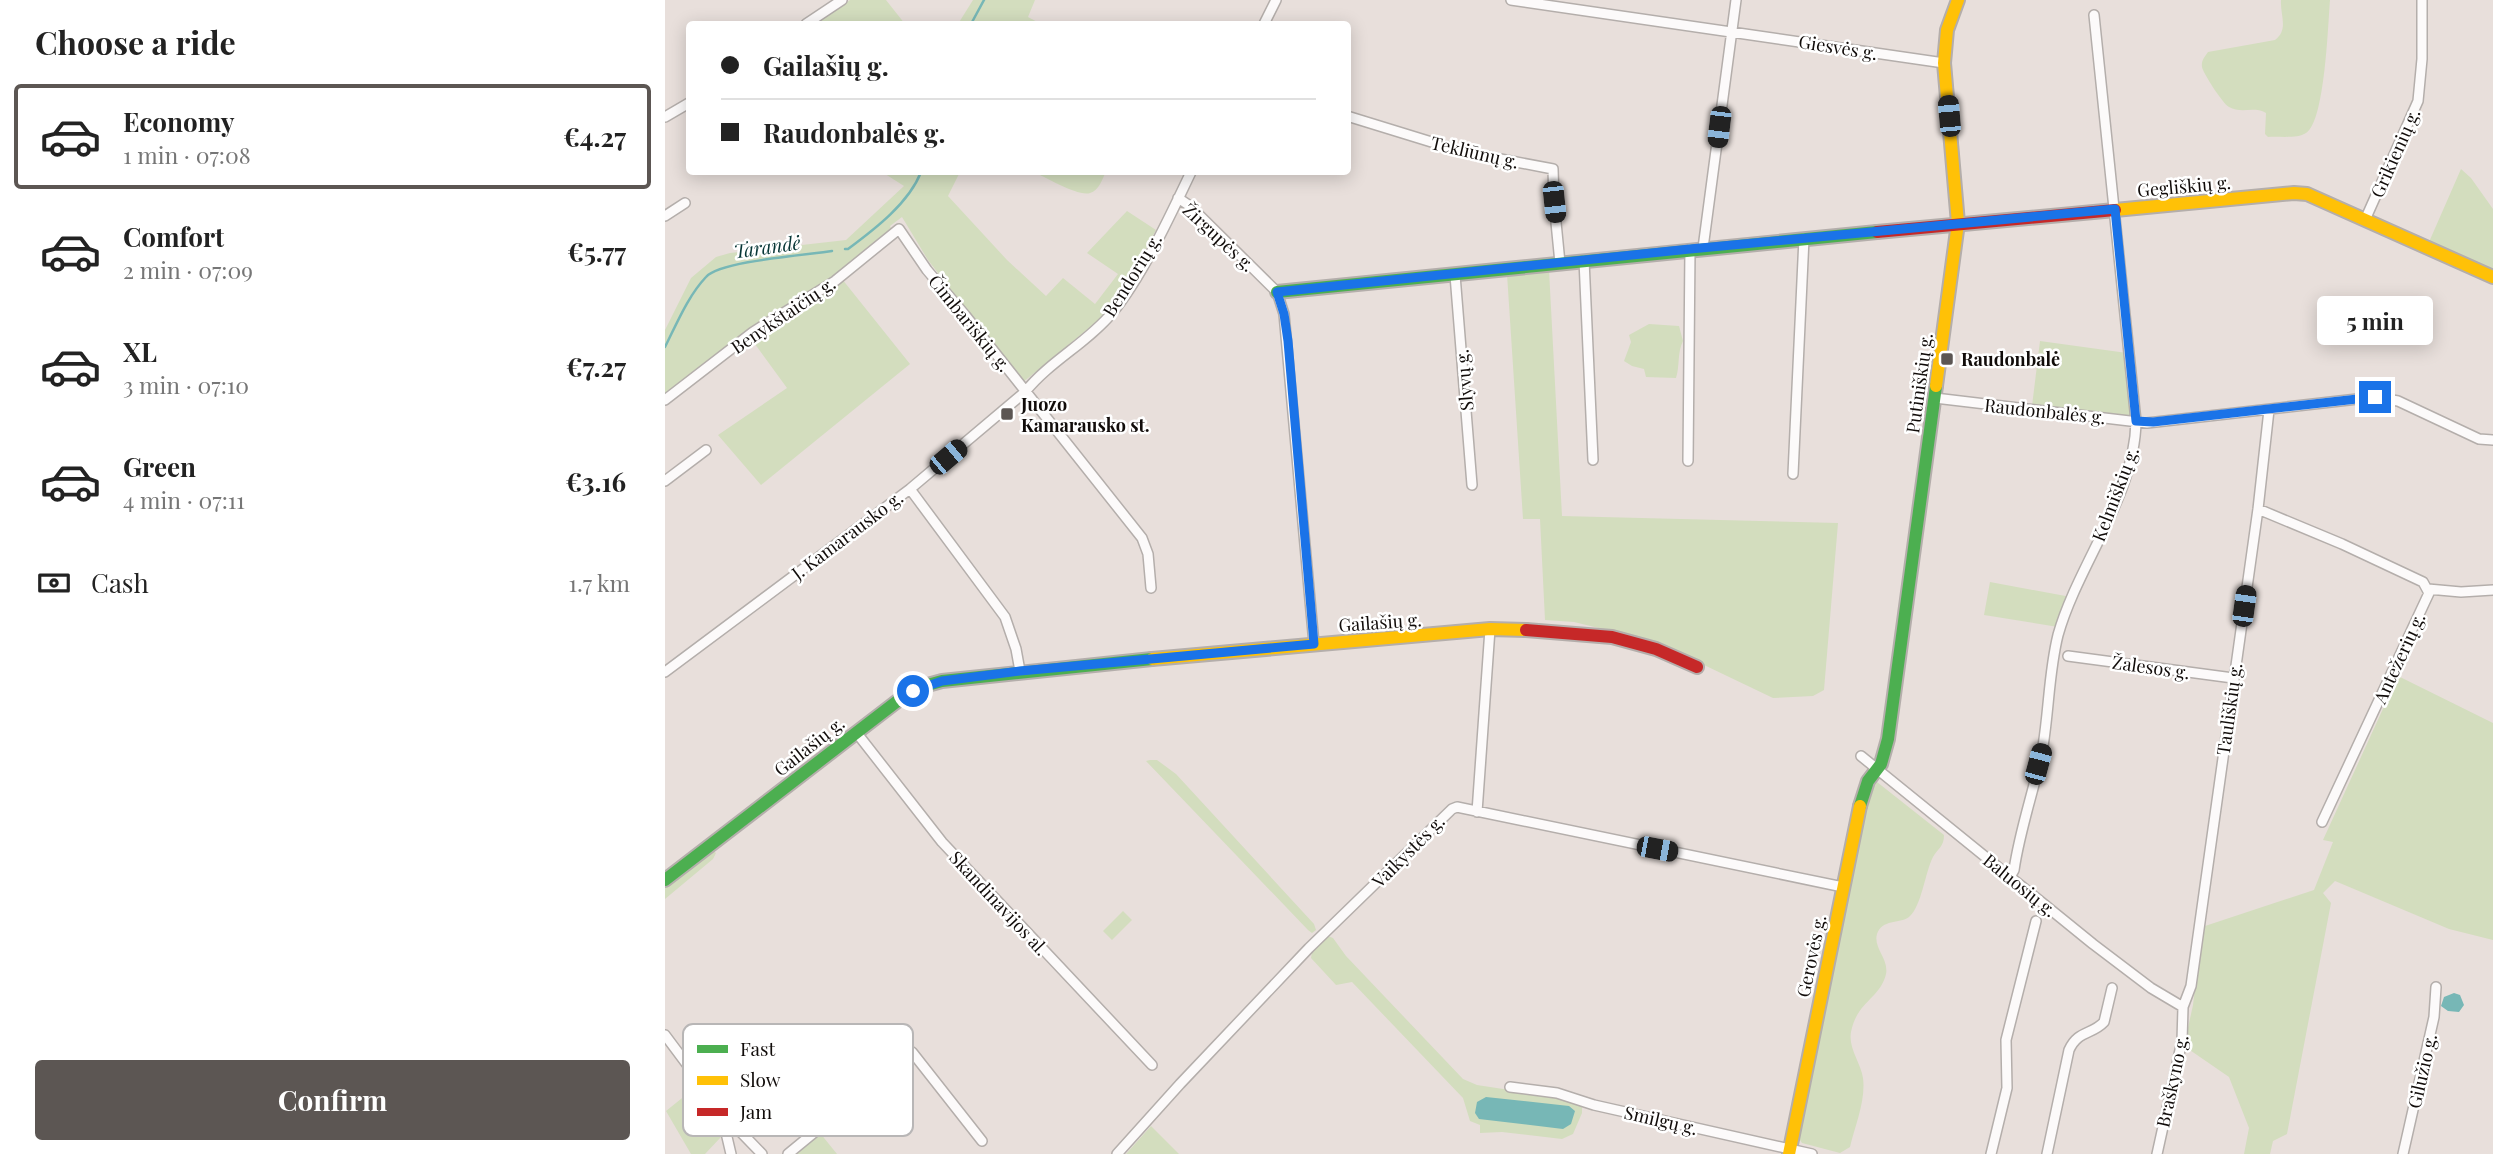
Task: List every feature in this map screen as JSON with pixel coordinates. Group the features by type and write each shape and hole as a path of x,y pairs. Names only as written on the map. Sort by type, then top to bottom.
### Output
{"street":[{"path":"810,21 842,0"},
{"path":"1266,21 1276,0"},
{"name":"Giesvės g.","path":"1511,0 1944,63"},
{"path":"1688,461 1696,248 1736,0"},
{"name":"Putiniškių g.","path":"1877,769 1883,759 1888,739 1958,223 1944,63 1947,30 1958,0"},
{"name":"Grikienių g.","path":"2365,220 2418,102 2422,59 2422,0"},
{"name":"Kelmiškių g.","path":"2010,877 2014,870 2043,747 2058,635 2131,461 2136,441 2094,15"},
{"path":"665,117 686,105"},
{"name":"Tekliūnų g.","path":"1351,117 1464,152 1553,169 1560,263"},
{"name":"Bendorių g.","path":"1025,392 1036,379 1112,312 1145,260 1190,175"},
{"name":"Gegliškių g.","path":"1277,292 1696,248 2294,193 2316,198 2493,278"},
{"name":"Žirgupės g.","path":"1178,198 1190,206 1277,292"},
{"path":"665,216 685,202"},
{"name":"Čimbariškių g.","path":"899,229 927,270 1142,538 1148,554 1151,587"},
{"name":"Benykštaičių g.","path":"665,400 753,332 835,281 899,229"},
{"path":"1793,474 1804,238"},
{"path":"1584,260 1593,460"},
{"name":"Slyvų g.","path":"1455,275 1472,485"},
{"path":"1277,292 1288,341 1314,644"},
{"name":"J. Kamarausko g.","path":"665,673 910,489 1025,392"},
{"name":"Raudonbalės g.","path":"1935,398 2153,422 2375,397 2389,398 2479,439 2493,440"},
{"name":"Tauliškių g.","path":"2183,1007 2191,986 2258,509 2269,410"},
{"path":"665,481 706,450"},
{"path":"910,489 1005,617 1020,671"},
{"path":"2258,509 2423,582 2428,589 2461,592 2493,590"},
{"name":"Antežerių g.","path":"2322,822 2428,597 2428,589"},
{"path":"1478,812 1490,629"},
{"name":"Gailašių g.","path":"665,880 904,696 942,681 1020,671 1490,629 1612,636 1656,649 1697,667"},
{"name":"Žalesos g.","path":"2069,656 2233,678"},
{"name":"Skandinavijos al.","path":"856,732 942,842 1152,1065"},
{"name":"Baluosių g.","path":"1861,756 2151,989 2183,1007"},
{"name":"Gerovės g.","path":"1790,1151 1863,791 1877,769"},
{"name":"Vaikystės g.","path":"1117,1154 1308,948 1385,876 1445,813 1457,807 1843,887"},
{"path":"1991,1154 2007,1088 2007,1040 2036,921"},
{"name":"Gilužio g.","path":"2403,1154 2434,1017 2436,987"},
{"path":"2046,1154 2069,1050 2082,1033 2101,1027 2104,1023 2112,988"},
{"name":"Braškyno g.","path":"2157,1154 2182,1041 2183,1007"},
{"path":"665,1035 683,1059"},
{"path":"913,1053 982,1140"},
{"name":"Smilgų g.","path":"1510,1087 1557,1093 1594,1105 1812,1154"},
{"path":"726,1136 730,1154"},
{"path":"745,1136 762,1154"},
{"path":"788,1154 810,1136"}],"green space":[{"path":"850,0 886,0 903,21 818,21"},
{"path":"973,0 1035,0 1028,17 1035,21 960,21"},
{"path":"2281,0 2330,0 2327,50 2321,92 2312,125 2302,135 2268,137 2265,134 2266,113 2229,107 2214,88 2202,65 2208,52 2275,40 2283,27"},
{"path":"2461,169 2471,178 2493,209 2493,274 2429,242"},
{"path":"887,175 958,175 948,196 1007,260 1046,296 1063,278 1095,304 1118,274 1087,253 1127,211 1156,230 1131,276 1100,319 1022,383 928,260 902,217 890,226 892,230 838,274 910,364 761,485 718,435 787,388 747,333 665,395 665,330 691,278 716,257 730,253 846,240 904,186"},
{"path":"1040,175 1104,175 1096,190 1090,193 1070,189"},
{"path":"1549,270 1562,516 1838,523 1824,690 1813,696 1773,698 1656,642 1574,622 1545,620 1540,519 1523,519 1507,274"},
{"path":"1649,324 1679,326 1683,341 1676,378 1646,377 1644,369 1624,361 1631,342 1629,335"},
{"path":"2040,341 2127,353 2130,415 2127,417 2032,406"},
{"path":"1990,582 2071,597 2058,627 1984,615"},
{"path":"2398,676 2493,723 2493,940 2449,929 2335,881 2323,893 2331,903 2287,1134 2273,1141 2270,1154 2244,1154 2249,1128 2229,1077 2184,1046 2193,1005 2202,927 2314,890 2333,842 2323,840"},
{"path":"1157,760 1176,774 1314,924 1316,930 1312,933 1308,930 1146,761"},
{"path":"1877,782 1944,835 1944,839 1930,863 1913,912 1905,919 1883,926 1877,934 1877,944 1885,963 1886,974 1879,989 1858,1013 1851,1032 1851,1044 1862,1072 1864,1086 1850,1147 1840,1153 1802,1143 1798,1137 1867,790 1872,783"},
{"path":"711,849 716,853 713,859 665,899 665,887"},
{"path":"1123,911 1132,920 1112,940 1103,931"},
{"path":"1328,936 1333,938 1346,956 1463,1079 1477,1085 1570,1099 1582,1106 1582,1113 1573,1134 1562,1139 1502,1132 1480,1133 1480,1125 1470,1121 1463,1098 1352,982 1336,985 1311,958 1312,952"},
{"path":"683,1097 683,1136 721,1137 705,1154 691,1154 666,1111"},
{"path":"1151,1126 1179,1154 1126,1154"},
{"path":"817,1136 822,1136 837,1154 797,1154"}],"water":[{"path":"2454,993 2460,995 2464,1005 2459,1012 2448,1011 2441,1006 2444,997"},
{"path":"1486,1097 1569,1106 1575,1111 1571,1124 1563,1129 1479,1119 1475,1113 1477,1102"}],"waterway":[{"name":"Tarandė","path":"973,21 984,0"},
{"name":"Tarandė","path":"845,249 890,215 920,175"},
{"name":"Tarandė","path":"665,347 683,310 706,277 714,271 745,263 832,251"}],"traffic: fast":[{"path":"1277,292 1877,232"},
{"path":"1860,806 1868,781 1881,764 1888,739 1936,386"},
{"path":"665,880 904,696 924,686 942,681 1152,659"}],"traffic: slow":[{"path":"1936,386 1958,223 1944,63 1947,30 1958,0"},
{"path":"2115,210 2307,194 2493,277"},
{"path":"1152,659 1490,629 1526,630"},
{"path":"1789,1154 1860,806"}],"traffic: jam":[{"path":"1877,232 2115,210"},
{"path":"1526,630 1612,637 1656,649 1697,667"}],"place":[{"name":"Raudonbalė","path":"1947,359"},
{"name":"Juozo Kamarausko st.","path":"1007,414"}],"route":[{"path":"913,691 942,681 1020,671 1314,644 1288,341 1277,292 2115,209 2136,421 2153,422 2375,397"}]}
